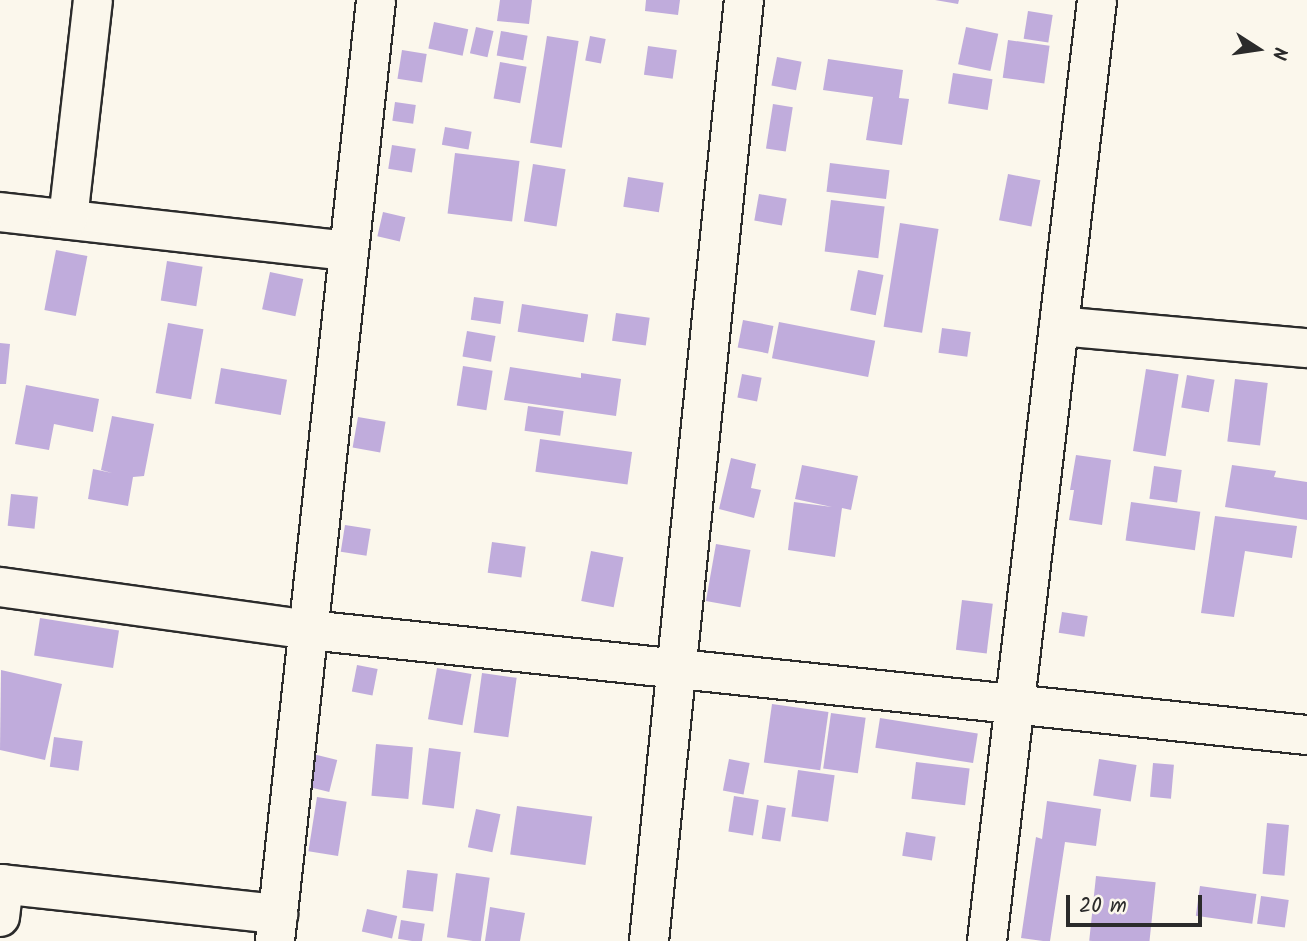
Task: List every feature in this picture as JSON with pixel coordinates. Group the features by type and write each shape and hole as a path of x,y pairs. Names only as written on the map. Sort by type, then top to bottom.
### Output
{"street":[{"path":"68,219 93,0"},
{"path":"1,895 276,927 376,0"},
{"path":"649,941 744,0"},
{"path":"987,941 1097,0"},
{"path":"0,212 349,251"},
{"path":"1059,326 1307,348"},
{"path":"0,587 309,630 1307,736"}],"building":[{"path":"500,0 532,0 529,24 497,21"},
{"path":"646,0 680,0 678,15 645,11"},
{"path":"935,0 959,0 958,4"},
{"path":"1028,11 1053,15 1048,43 1024,39"},
{"path":"434,22 468,29 463,56 428,48"},
{"path":"476,27 494,31 487,57 470,53"},
{"path":"966,27 998,34 990,71 958,64"},
{"path":"501,31 528,36 523,60 497,56"},
{"path":"547,36 579,41 562,148 530,143"},
{"path":"590,36 606,39 601,64 585,61"},
{"path":"1008,40 1050,46 1044,83 1003,78"},
{"path":"648,46 677,50 673,79 644,75"},
{"path":"402,50 427,54 422,83 397,79"},
{"path":"777,57 802,62 796,90 771,85"},
{"path":"828,59 903,70 899,98 909,99 902,145 866,140 873,97 823,90"},
{"path":"500,62 527,67 520,103 494,98"},
{"path":"953,73 993,79 988,110 948,104"},
{"path":"395,102 416,105 413,124 392,121"},
{"path":"773,104 793,107 786,152 766,148"},
{"path":"445,127 472,132 468,149 442,145"},
{"path":"392,145 416,149 412,172 388,169"},
{"path":"455,153 520,161 512,221 448,214"},
{"path":"830,163 890,170 886,199 826,192"},
{"path":"533,164 566,169 557,226 524,221"},
{"path":"1008,174 1040,180 1031,226 999,220"},
{"path":"628,177 664,183 659,212 623,207"},
{"path":"759,194 787,199 782,225 754,221"},
{"path":"831,200 885,207 878,258 825,252"},
{"path":"383,212 405,217 400,242 377,236"},
{"path":"900,223 939,229 922,333 884,327"},
{"path":"56,250 87,256 76,316 44,310"},
{"path":"167,261 203,267 196,306 161,301"},
{"path":"858,270 884,275 876,315 850,310"},
{"path":"270,272 303,279 295,316 262,309"},
{"path":"474,297 504,301 501,324 471,320"},
{"path":"522,304 588,314 584,342 518,332"},
{"path":"616,313 650,318 646,345 612,341"},
{"path":"743,320 773,326 768,353 738,347"},
{"path":"779,322 875,341 868,377 772,358"},
{"path":"168,323 203,329 191,399 156,393"},
{"path":"942,328 971,332 967,357 939,353"},
{"path":"467,331 496,336 491,362 462,357"},
{"path":"0,343 10,344 6,384 0,384"},
{"path":"463,366 493,371 486,410 457,406"},
{"path":"510,367 581,378 581,373 621,379 616,416 504,400"},
{"path":"221,368 287,380 281,415 215,403"},
{"path":"1146,369 1179,374 1166,456 1133,451"},
{"path":"742,374 762,378 757,401 737,398"},
{"path":"1187,375 1215,380 1209,412 1181,407"},
{"path":"1235,379 1268,383 1260,446 1227,442"},
{"path":"26,385 99,399 93,432 54,424 49,450 15,444"},
{"path":"528,406 564,411 560,436 525,431"},
{"path":"112,416 154,424 144,476 133,477 128,506 88,499 93,469 112,473 101,470"},
{"path":"358,417 386,422 380,452 353,448"},
{"path":"540,439 632,452 628,485 535,472"},
{"path":"1076,455 1111,460 1102,525 1069,520 1074,490 1070,490"},
{"path":"731,458 756,464 751,488 761,490 754,518 719,509"},
{"path":"802,465 858,476 851,510 842,508 835,557 788,550 794,502 832,507 795,499"},
{"path":"1232,465 1276,471 1274,477 1307,482 1307,520 1225,507"},
{"path":"1154,466 1182,470 1177,503 1149,499"},
{"path":"11,494 38,497 35,529 8,526"},
{"path":"1131,502 1200,512 1195,550 1126,541"},
{"path":"1215,516 1297,526 1292,558 1245,551 1234,617 1201,613"},
{"path":"345,525 371,529 366,556 341,552"},
{"path":"492,542 526,547 521,577 488,573"},
{"path":"716,544 750,550 740,607 706,601"},
{"path":"591,551 623,557 614,607 581,601"},
{"path":"962,600 993,604 987,653 956,650"},
{"path":"1062,612 1088,616 1084,637 1059,633"},
{"path":"40,618 119,631 113,668 34,656"},
{"path":"357,665 378,669 372,696 352,692"},
{"path":"437,668 471,674 462,725 428,719"},
{"path":"1,670 62,684 45,760 0,750"},
{"path":"482,673 517,678 508,737 474,732"},
{"path":"772,704 828,712 820,770 764,762"},
{"path":"831,713 866,718 858,773 823,768"},
{"path":"880,718 978,733 973,763 875,748"},
{"path":"54,737 83,741 79,771 50,767"},
{"path":"376,744 413,747 408,799 371,796"},
{"path":"429,748 461,752 454,808 422,805"},
{"path":"313,754 337,760 329,792 305,786"},
{"path":"729,759 750,763 744,794 723,790"},
{"path":"1099,759 1137,765 1131,801 1093,796"},
{"path":"916,762 970,769 965,805 911,799"},
{"path":"1153,763 1174,765 1171,799 1150,797"},
{"path":"798,770 835,775 828,822 791,817"},
{"path":"734,796 759,800 753,835 728,832"},
{"path":"317,797 347,802 338,856 308,851"},
{"path":"1047,801 1101,809 1096,846 1065,842 1050,941 1043,941 1021,938 1036,837 1042,839"},
{"path":"767,805 786,808 780,842 762,839"},
{"path":"517,806 592,817 585,865 510,855"},
{"path":"476,809 500,814 492,852 468,847"},
{"path":"1267,823 1289,825 1284,876 1263,874"},
{"path":"906,832 936,837 932,860 902,856"},
{"path":"407,870 438,874 433,911 402,908"},
{"path":"456,873 490,878 481,941 447,937"},
{"path":"1096,876 1156,882 1149,941 1089,941"},
{"path":"1200,886 1256,894 1252,924 1196,916"},
{"path":"1261,896 1289,900 1285,928 1257,924"},
{"path":"490,907 525,913 520,941 485,941"},
{"path":"367,909 397,916 392,938 362,931"},
{"path":"401,920 425,924 422,941 398,939"}]}
